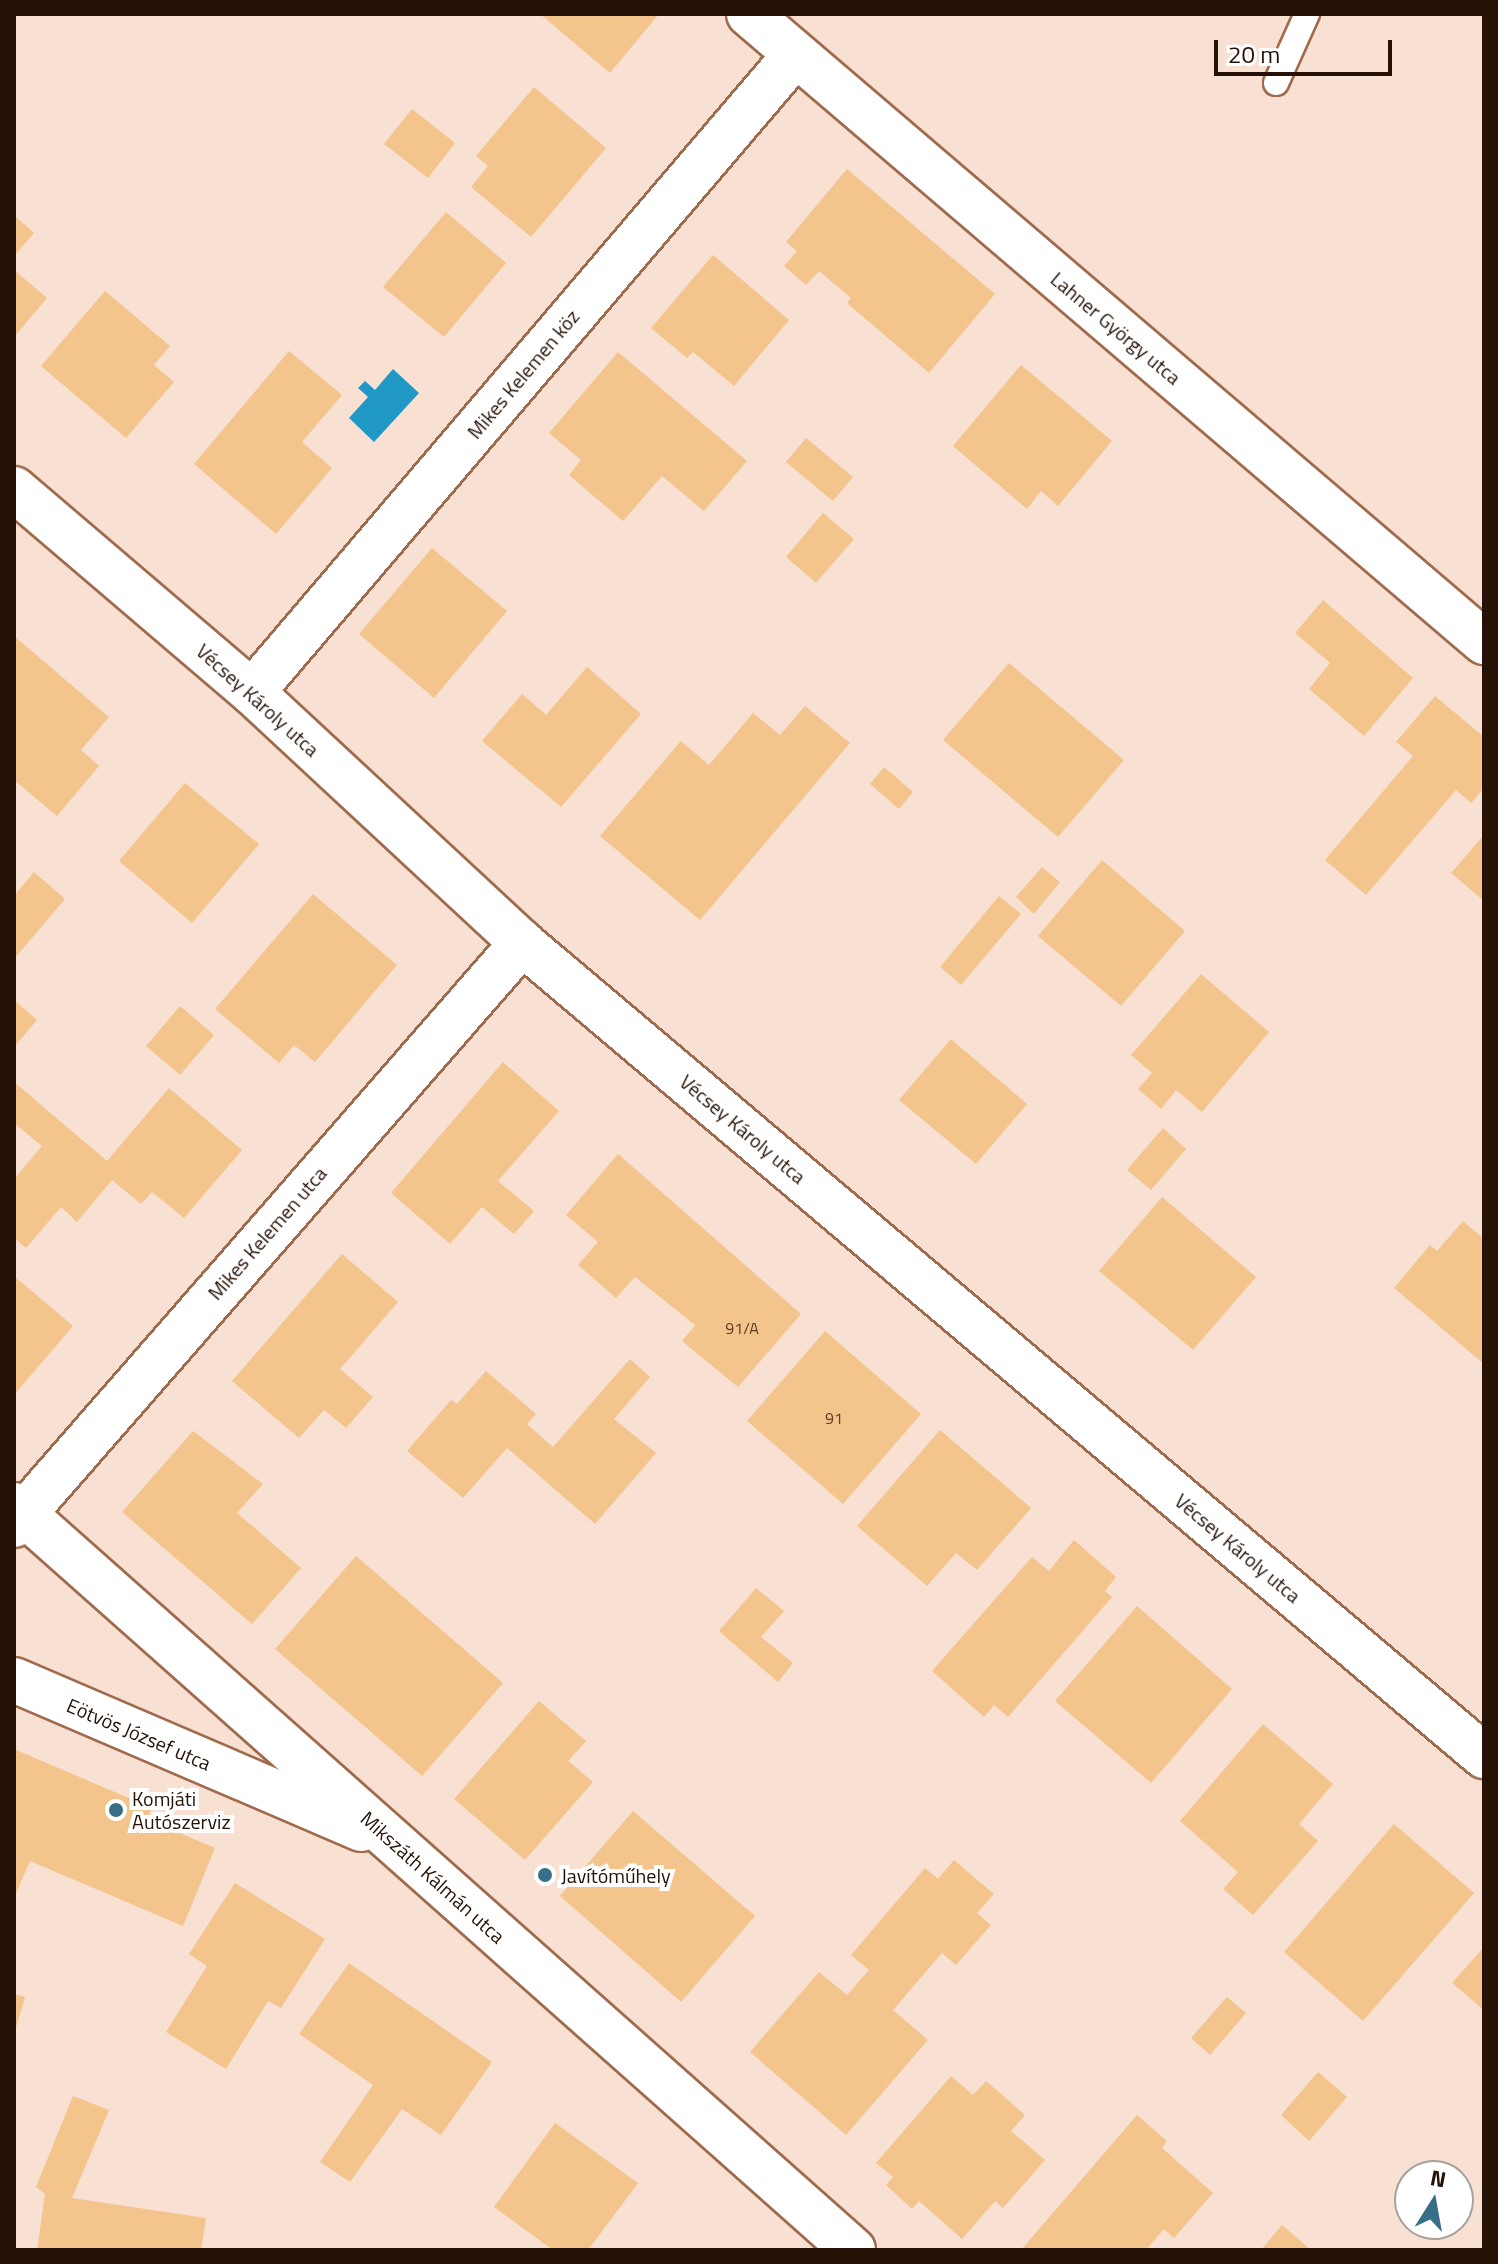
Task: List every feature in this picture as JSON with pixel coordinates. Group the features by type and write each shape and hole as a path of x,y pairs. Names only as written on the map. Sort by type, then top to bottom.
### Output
{"street":[{"name":"Lahner György utca","path":"749,14 1484,642"},
{"name":"Mikes Kelemen köz","path":"252,692 795,55"},
{"name":"Vécsey Károly utca","path":"14,489 252,692 522,943 1484,1756"},
{"name":"Mikes Kelemen utca","path":"17,1514 522,943"},
{"name":"Mikszáth Kálmán utca","path":"17,1514 396,1844 853,2250"},
{"name":"Eötvös József utca","path":"14,1680 396,1844"}],"lane":[{"path":"1276,83 1307,14"}],"water":[{"path":"393,369 419,393 374,442 349,418 368,397 358,388 365,381 375,390"}],"building":[{"path":"540,14 659,14 610,73"},
{"path":"534,87 606,148 531,237 471,187 488,166 476,156"},
{"path":"412,109 455,143 428,178 384,144"},
{"path":"847,169 995,294 929,373 847,303 851,298 819,271 806,285 784,266 797,251 786,242"},
{"path":"446,212 506,263 444,337 383,287"},
{"path":"14,215 34,233 14,256"},
{"path":"713,255 789,320 734,386 693,352 687,358 651,328"},
{"path":"14,270 47,298 14,337"},
{"path":"105,291 170,346 154,365 174,382 126,438 41,366"},
{"path":"289,351 342,395 302,442 332,468 276,534 194,464"},
{"path":"618,352 747,461 704,511 662,476 623,521 569,475 581,460 549,433"},
{"path":"1021,365 1112,441 1058,506 1041,491 1027,509 953,446"},
{"path":"806,438 853,477 833,501 786,462"},
{"path":"823,513 854,539 816,583 786,557"},
{"path":"432,548 507,611 434,698 359,634"},
{"path":"1323,600 1413,678 1364,736 1309,689 1330,663 1295,633"},
{"path":"14,636 109,717 81,750 99,766 57,816 14,780"},
{"path":"1009,663 1124,760 1058,837 943,740"},
{"path":"587,667 641,714 561,807 482,741 522,694 546,715"},
{"path":"1435,696 1484,737 1484,788 1471,803 1456,790 1366,895 1325,860 1413,756 1396,742"},
{"path":"805,706 850,743 700,920 600,836 681,741 709,765 753,713 780,735"},
{"path":"884,767 913,792 899,809 870,784"},
{"path":"185,783 259,844 192,923 119,861"},
{"path":"1484,835 1484,901 1451,873"},
{"path":"1102,860 1185,931 1121,1006 1038,936"},
{"path":"1042,867 1060,882 1034,914 1016,897"},
{"path":"34,872 65,899 14,959 14,896"},
{"path":"313,894 397,965 315,1062 294,1045 279,1063 215,1009"},
{"path":"999,896 1021,914 961,985 940,967"},
{"path":"1201,974 1269,1032 1202,1112 1176,1090 1161,1109 1138,1089 1152,1073 1131,1055"},
{"path":"14,1000 37,1020 14,1047"},
{"path":"180,1006 214,1035 180,1075 146,1046"},
{"path":"951,1039 1027,1104 976,1164 899,1100"},
{"path":"503,1062 559,1111 498,1181 534,1211 514,1234 482,1207 450,1244 391,1193"},
{"path":"14,1082 107,1161 169,1088 242,1150 184,1218 152,1192 141,1204 112,1180 77,1222 61,1207 26,1248 14,1238 14,1179 42,1146 14,1123"},
{"path":"1163,1128 1186,1149 1151,1190 1127,1170"},
{"path":"618,1154 801,1314 738,1387 682,1341 704,1315 695,1325 635,1277 616,1298 578,1265 598,1242 566,1215"},
{"path":"1162,1197 1256,1277 1193,1350 1099,1271"},
{"path":"1463,1221 1484,1239 1484,1364 1394,1288 1430,1245 1437,1251"},
{"path":"342,1254 398,1302 340,1369 373,1397 346,1428 324,1410 299,1438 232,1381"},
{"path":"14,1276 73,1326 14,1395"},
{"path":"825,1331 921,1414 843,1504 747,1421"},
{"path":"630,1359 650,1377 614,1419 656,1453 595,1524 507,1448 463,1498 407,1451 451,1400 457,1404 486,1371 536,1414 527,1424 553,1447"},
{"path":"940,1430 1031,1508 977,1570 956,1553 927,1586 857,1526"},
{"path":"193,1431 263,1484 237,1513 301,1568 252,1624 122,1512"},
{"path":"1074,1540 1116,1577 1105,1591 1112,1597 1008,1717 994,1705 984,1717 932,1671 1032,1557 1049,1571"},
{"path":"356,1556 503,1683 422,1776 275,1649"},
{"path":"756,1588 784,1611 761,1637 793,1663 778,1682 719,1631"},
{"path":"1137,1606 1232,1689 1151,1783 1055,1701"},
{"path":"539,1701 586,1741 568,1761 593,1782 525,1860 454,1799"},
{"path":"1263,1724 1333,1784 1299,1824 1318,1841 1253,1915 1223,1889 1238,1872 1180,1821"},
{"path":"14,1749 152,1808 147,1819 215,1848 183,1926 30,1861 14,1898"},
{"path":"633,1811 755,1916 681,2002 560,1896"},
{"path":"1394,1824 1474,1893 1363,2021 1284,1952"},
{"path":"954,1860 994,1894 977,1913 991,1925 956,1965 942,1953 893,2010 928,2040 846,2135 750,2052 819,1972 847,1995 869,1970 851,1955 925,1868 938,1879"},
{"path":"235,1883 325,1939 281,2008 268,2001 226,2069 166,2032 207,1966 189,1954"},
{"path":"1484,1947 1484,2010 1452,1983"},
{"path":"349,1963 492,2062 441,2135 402,2109 350,2182 320,2162 373,2085 299,2034"},
{"path":"14,1994 25,1997 15,2031 14,2031"},
{"path":"1227,1997 1246,2013 1210,2055 1191,2038"},
{"path":"1318,2072 1347,2097 1309,2141 1281,2115"},
{"path":"951,2076 973,2095 986,2081 1025,2115 1011,2131 1045,2160 1003,2208 995,2201 962,2239 919,2201 912,2209 886,2185 893,2177 876,2163"},
{"path":"73,2096 109,2110 72,2198 206,2218 201,2250 37,2250 45,2194 36,2187"},
{"path":"1137,2115 1167,2141 1162,2148 1213,2193 1174,2238 1164,2229 1146,2250 1021,2250"},
{"path":"555,2123 638,2183 588,2250 553,2250 494,2207"},
{"path":"1282,2225 1311,2250 1261,2250"}],"place":[{"name":"Komjáti Autószerviz","path":"116,1810"},
{"name":"Javítóműhely","path":"545,1875"}]}
